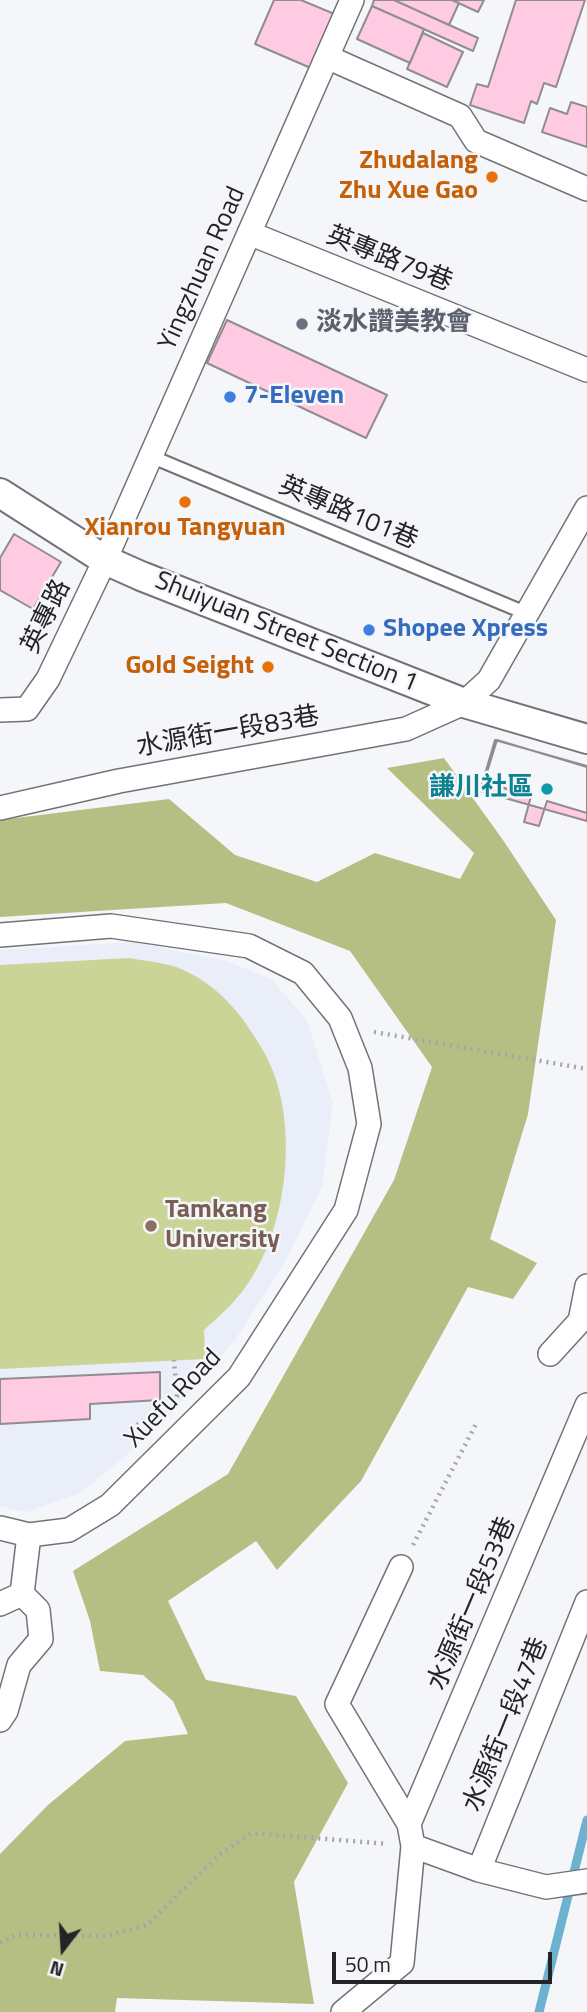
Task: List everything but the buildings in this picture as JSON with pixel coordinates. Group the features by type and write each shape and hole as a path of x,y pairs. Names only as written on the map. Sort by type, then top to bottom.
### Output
{"street":[{"name":"Yingzhuan Road","path":"105,560 352,0"},
{"path":"327,57 460,116 476,141 587,189"},
{"name":"英專路79巷","path":"249,233 587,370"},
{"name":"Shuiyuan Street Section 1","path":"0,493 105,560 464,704 587,739"},
{"path":"464,704 489,680 587,508"},
{"name":"英專路","path":"0,710 27,709 48,678 105,560"},
{"name":"水源街一段83巷","path":"0,808 119,781 406,729 464,704"},
{"name":"Xuefu Road","path":"0,935 111,926 248,946 303,973 340,1018 360,1068 369,1124 346,1210 239,1377 110,1505 69,1530 29,1535 0,1528"},
{"path":"550,1354 583,1322 587,1286"},
{"name":"水源街一段53巷","path":"343,2012 402,1963 411,1835 587,1405"},
{"path":"22,1594 29,1535"},
{"path":"401,1567 337,1704 411,1835 479,1870 546,1887 587,1881"},
{"path":"0,1604 22,1594"},
{"path":"0,1720 6,1711 19,1665 41,1639 38,1610 22,1594"},
{"name":"水源街一段47巷","path":"479,1870 587,1602"}],"lane":[{"name":"英專路101巷","path":"150,456 528,614"}],"path":[{"path":"334,1011 371,1032 587,1069"},
{"path":"136,1425 177,1396 174,1360"},
{"path":"401,1567 476,1424"},
{"path":"0,1942 15,1935 105,1936 147,1925 220,1854 252,1833 411,1835"}],"shaded area":[{"name":"Tamkang University","path":"133,942 226,961 271,979 307,1020 333,1104 322,1187 284,1264 235,1340 174,1410 129,1453 80,1493 27,1512 0,1506 0,950"}],"green space":[{"path":"444,758 556,920 528,1114 490,1239 537,1263 513,1299 468,1287 361,1481 277,1570 256,1541 168,1601 206,1680 296,1696 348,1783 294,1882 314,2004 117,1998 115,2012 0,2012 0,1854 48,1805 125,1741 188,1734 173,1701 143,1675 100,1671 90,1621 73,1571 228,1474 394,1180 432,1067 350,951 226,903 0,917 0,820 169,799 235,855 317,882 375,853 460,879 474,853 387,768"},
{"name":"Tamkang University","path":"129,958 170,965 200,979 230,1004 263,1050 274,1074 285,1128 286,1157 277,1217 256,1270 237,1298 204,1330 205,1359 0,1369 0,965"}],"waterway":[{"path":"539,2012 587,1820"}],"place":[{"name":"Zhudalang Zhu Xue Gao","path":"492,177"},
{"name":"淡水讚美教會","path":"302,324"},
{"name":"7-Eleven","path":"230,397"},
{"name":"Xianrou Tangyuan","path":"185,502"},
{"name":"Shopee Xpress","path":"369,630"},
{"name":"Gold Seight","path":"268,667"},
{"name":"謙川社區","path":"547,789"},
{"name":"Tamkang University","path":"151,1226"}]}
